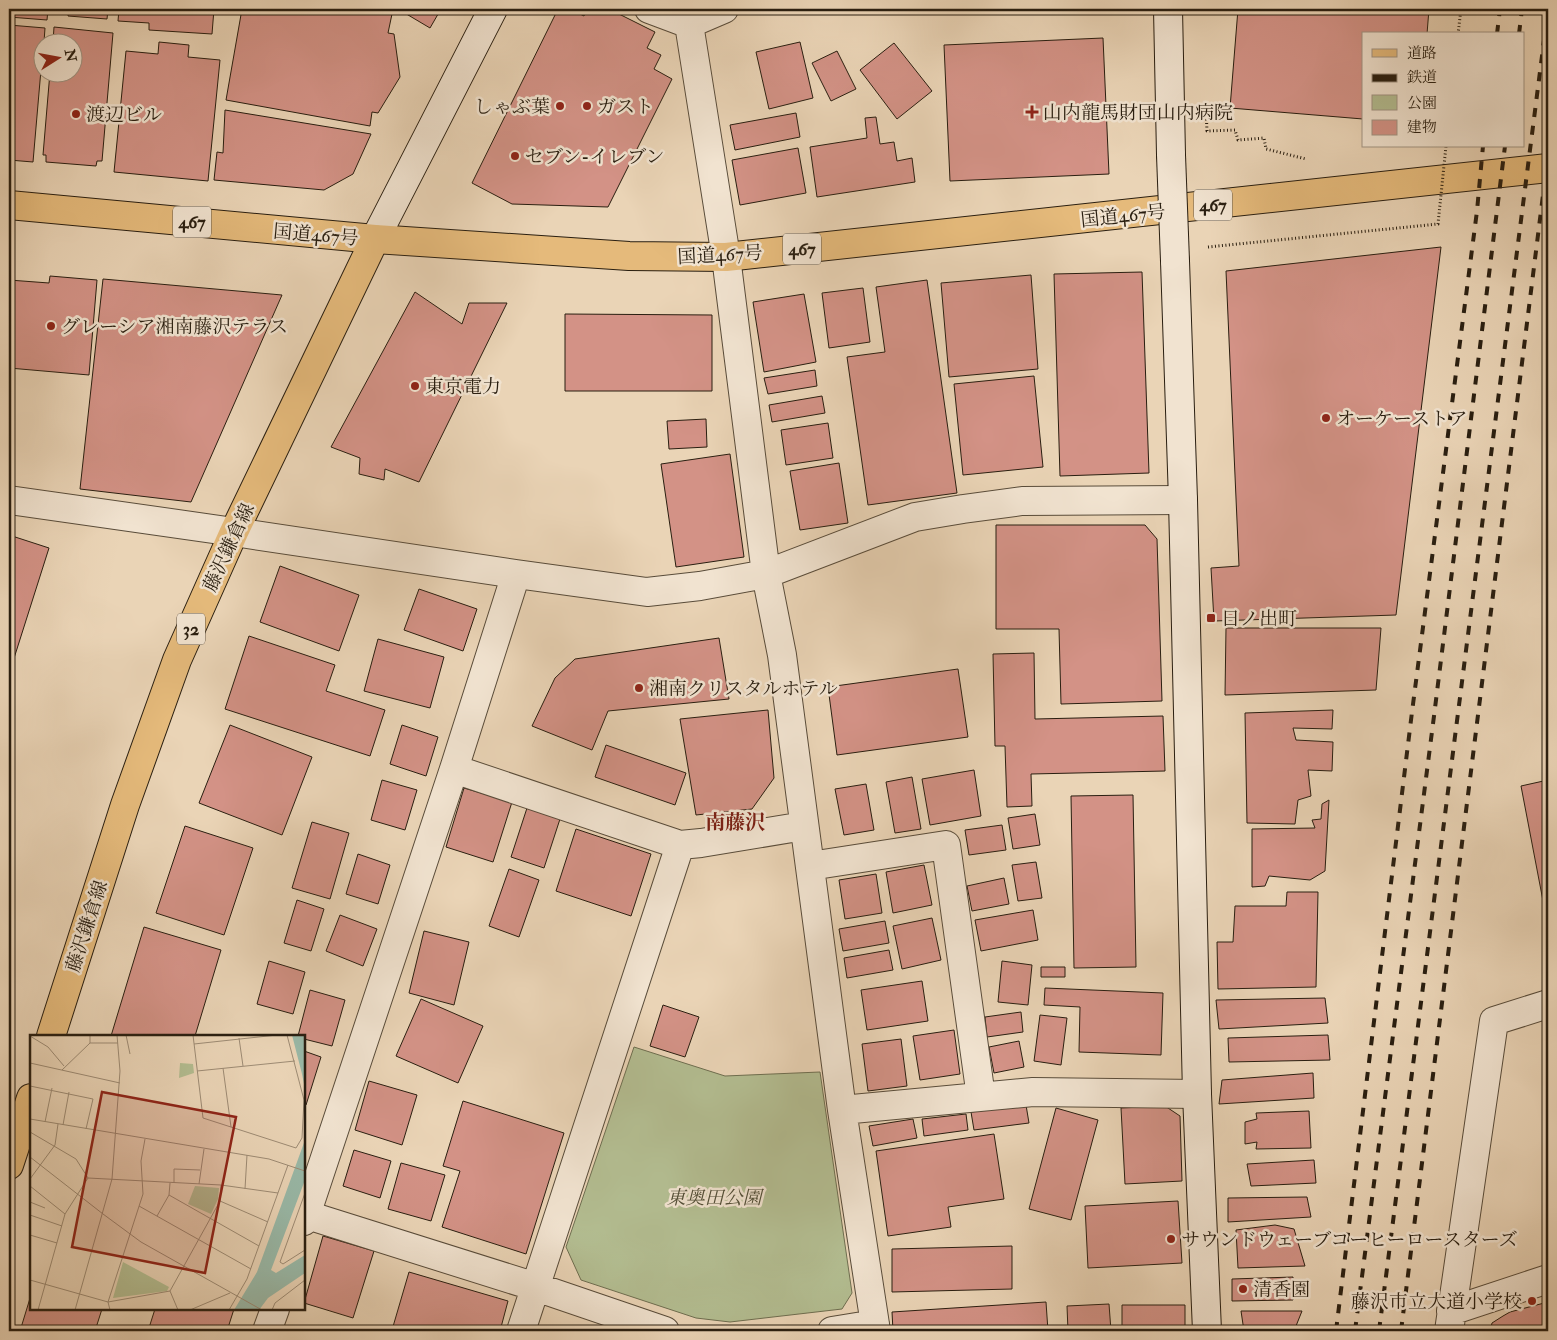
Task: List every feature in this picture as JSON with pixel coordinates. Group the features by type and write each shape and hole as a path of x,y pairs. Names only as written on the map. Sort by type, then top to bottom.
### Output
{"main road":[{"name":"国道467号","path":"9,205 375,239 629,256 726,257 1548,168"},
{"name":"藤沢鎌倉線","path":"51,1035 125,805 177,660 234,532 375,239"},
{"path":"9,1164 30,1101"}],"street":[{"path":"375,239 493,9"},
{"path":"649,9 689,24 724,9"},
{"path":"1168,9 1174,256 1183,500 1197,1094 1207,1331"},
{"path":"689,24 726,257 766,574 782,654 842,1110 876,1328 832,1331"},
{"path":"9,500 647,592 700,586 766,574 915,517 963,508 1022,502 1183,500"},
{"path":"305,1214 454,769 516,574"},
{"path":"454,769 680,845 804,826"},
{"path":"521,1331 680,845"},
{"path":"810,866 946,845 981,1097"},
{"path":"1450,1321 1494,1021 1548,1004"},
{"path":"842,1110 1033,1092 1197,1094"},
{"path":"305,1217 536,1287 666,1331"},
{"path":"1450,1321 1548,1279"},
{"path":"267,1331 275,1310"}],"path":[{"path":"1458,32 1461,9"},
{"path":"1221,130 1235,130 1238,140 1264,138 1266,149 1306,158"},
{"path":"1174,256 1438,224 1446,148"}],"green space":[{"name":"東奥田公園","path":"634,1047 725,1076 820,1072 852,1293 842,1309 730,1322 696,1318 581,1280 566,1247"}],"building":[{"path":"9,9 48,9 47,20 9,17"},
{"path":"69,9 108,9 107,19 68,16"},
{"path":"119,9 214,9 212,34 149,30 149,23 118,21"},
{"path":"242,9 381,9 392,14 388,33 394,34 400,77 378,113 372,112 370,126 226,100"},
{"path":"398,9 441,9 430,28"},
{"path":"558,9 570,9 584,16 587,9 609,9 655,32 647,48 661,55 654,69 672,79 608,207 512,204 472,183"},
{"path":"1238,9 1429,9 1427,32 1362,32 1362,119 1230,108"},
{"path":"9,25 45,28 45,32 32,32 32,82 40,82 33,162 9,160"},
{"name":"渡辺ビル","path":"54,27 113,33 102,161 97,161 96,166 46,162 46,155 43,155 49,82 82,82 82,32 54,32"},
{"path":"1103,38 1109,174 950,181 944,45"},
{"path":"159,42 189,45 188,57 220,60 208,181 114,172 126,51 158,54"},
{"path":"800,42 813,98 769,109 756,52"},
{"path":"894,43 932,91 897,119 860,70"},
{"path":"837,51 856,89 831,101 812,63"},
{"path":"225,110 371,134 353,174 324,190 214,180 217,152 223,153"},
{"path":"796,113 800,137 735,150 730,125"},
{"path":"876,117 880,144 894,142 897,161 912,158 915,182 817,197 810,147 867,138 865,118"},
{"path":"798,148 806,193 740,205 732,160"},
{"name":"オーケーストア","path":"1441,247 1396,615 1214,621 1211,568 1239,566 1226,271"},
{"path":"1142,272 1149,473 1060,476 1054,274"},
{"path":"1031,275 1038,369 949,377 941,283"},
{"name":"グレーシア湘南藤沢テラス","path":"50,276 97,280 89,375 9,368 9,280 49,283"},
{"path":"103,279 282,295 191,502 80,489"},
{"path":"927,280 957,493 868,505 847,357 885,352 876,287"},
{"path":"863,288 870,342 829,348 822,293"},
{"name":"東京電力","path":"415,292 462,324 469,303 507,303 419,482 385,469 384,480 359,474 360,458 331,447"},
{"path":"804,294 816,362 764,372 753,302"},
{"path":"565,314 712,315 712,391 565,391"},
{"path":"815,370 817,386 768,394 764,378"},
{"path":"1034,376 1043,467 963,475 954,384"},
{"path":"822,396 825,413 772,422 769,405"},
{"path":"706,419 707,447 669,449 667,421"},
{"path":"828,423 833,458 786,465 781,430"},
{"path":"730,454 744,557 676,567 661,464"},
{"path":"839,463 848,523 800,530 790,471"},
{"path":"996,525 1145,525 1157,539 1162,701 1061,704 1059,629 996,629"},
{"path":"9,535 49,548 9,674"},
{"path":"280,566 359,595 339,651 260,622"},
{"path":"419,589 477,609 463,651 404,630"},
{"path":"1226,628 1381,628 1376,690 1225,695"},
{"path":"249,636 335,665 326,691 385,710 370,756 225,709"},
{"name":"湘南クリスタルホテル","path":"719,638 729,699 608,711 592,750 532,726 555,678 575,659"},
{"path":"378,639 444,657 430,708 364,691"},
{"path":"1034,653 1035,719 1163,716 1165,771 1031,774 1032,806 1007,807 1005,746 995,746 993,654"},
{"path":"958,669 968,737 837,755 828,687"},
{"name":"湘南クリスタルホテル","path":"768,710 774,778 752,809 696,815 680,719"},
{"path":"1333,710 1332,729 1293,728 1296,740 1333,742 1332,771 1308,770 1311,796 1298,800 1295,824 1247,823 1245,713"},
{"path":"230,725 312,757 282,835 199,803"},
{"path":"402,725 438,737 426,776 390,764"},
{"path":"606,745 686,773 675,805 595,777"},
{"path":"974,770 981,816 930,825 922,779"},
{"path":"912,777 921,829 895,833 886,782"},
{"path":"382,780 417,790 405,830 371,820"},
{"path":"1548,780 1548,927 1521,786"},
{"path":"866,784 874,830 844,835 835,789"},
{"path":"464,788 512,802 493,862 446,847"},
{"path":"1133,795 1136,967 1074,968 1071,796"},
{"path":"1329,800 1325,871 1310,880 1269,876 1265,886 1252,887 1252,829 1315,828 1312,820 1321,819 1322,804"},
{"path":"527,808 560,819 544,868 511,857"},
{"path":"1035,814 1040,845 1013,849 1008,818"},
{"path":"312,822 349,833 330,899 292,888"},
{"path":"1002,825 1006,850 969,855 965,830"},
{"path":"185,826 253,848 224,935 156,913"},
{"path":"576,829 651,854 631,916 556,891"},
{"path":"358,854 390,865 378,904 346,894"},
{"path":"1036,862 1042,898 1018,901 1012,865"},
{"path":"924,865 932,905 893,913 886,872"},
{"path":"509,869 539,880 519,937 489,926"},
{"path":"876,874 882,913 845,919 839,880"},
{"path":"1004,878 1009,904 972,911 967,886"},
{"path":"1287,892 1318,892 1316,987 1218,989 1217,942 1233,942 1235,906 1286,906"},
{"path":"297,900 324,909 311,951 284,943"},
{"path":"1033,910 1038,940 981,951 975,920"},
{"path":"340,915 377,929 363,966 326,951"},
{"path":"932,918 941,960 902,969 893,926"},
{"path":"885,921 889,943 843,951 839,929"},
{"path":"144,927 221,950 195,1035 111,1035"},
{"path":"424,931 469,942 454,1005 409,993"},
{"path":"889,950 893,970 847,978 844,958"},
{"path":"269,961 305,972 293,1014 257,1004"},
{"path":"1002,961 1032,965 1028,1005 998,1002"},
{"path":"1041,967 1065,967 1065,977 1041,977"},
{"path":"922,981 928,1021 867,1030 861,990"},
{"path":"1045,988 1163,993 1161,1055 1079,1052 1080,1007 1044,1005"},
{"path":"310,990 345,1000 332,1046 305,1039 305,1035 298,1035"},
{"path":"1325,998 1328,1023 1219,1029 1216,1000"},
{"path":"421,999 483,1026 458,1083 396,1056"},
{"path":"663,1005 699,1017 685,1057 650,1046"},
{"path":"1021,1012 1023,1032 987,1037 985,1017"},
{"path":"1040,1015 1067,1018 1061,1065 1034,1061"},
{"path":"954,1030 960,1074 920,1080 913,1036"},
{"path":"1328,1035 1330,1060 1229,1062 1228,1038"},
{"path":"901,1039 907,1086 868,1091 862,1044"},
{"path":"1019,1041 1024,1067 994,1073 989,1047"},
{"path":"305,1051 321,1057 305,1104"},
{"path":"1313,1073 1314,1098 1219,1104 1222,1080"},
{"path":"369,1081 417,1095 402,1145 355,1130"},
{"path":"463,1101 564,1133 526,1254 442,1227 460,1171 443,1166"},
{"path":"1026,1105 1029,1123 974,1130 971,1112"},
{"path":"1165,1106 1180,1116 1182,1181 1125,1184 1121,1108"},
{"path":"1056,1108 1098,1120 1071,1220 1029,1209"},
{"path":"1309,1111 1311,1148 1256,1149 1257,1142 1245,1144 1245,1122 1257,1119 1256,1113"},
{"path":"966,1114 968,1130 924,1136 922,1119"},
{"path":"913,1119 917,1138 873,1146 869,1126"},
{"path":"994,1134 1004,1199 948,1207 951,1227 888,1236 876,1151"},
{"path":"354,1150 391,1161 380,1198 343,1186"},
{"path":"1314,1160 1316,1183 1251,1186 1247,1164"},
{"path":"401,1163 445,1175 431,1221 388,1209"},
{"path":"1307,1197 1311,1217 1228,1222 1228,1198"},
{"path":"1178,1201 1182,1263 1088,1268 1085,1206"},
{"path":"1275,1225 1294,1229 1305,1266 1238,1268 1236,1230"},
{"path":"323,1236 374,1251 353,1318 305,1303"},
{"path":"1012,1246 1012,1289 892,1292 892,1249"},
{"path":"409,1272 508,1301 500,1331 392,1330"},
{"path":"1293,1277 1293,1300 1232,1301 1232,1279"},
{"path":"30,1298 30,1310 102,1310 95,1331 20,1331"},
{"path":"1046,1302 1048,1331 893,1331 892,1312"},
{"path":"1548,1302 1548,1331 1490,1331 1492,1323 1510,1312"},
{"path":"1109,1304 1111,1331 1068,1331 1067,1306"},
{"path":"1122,1305 1185,1305 1185,1331 1122,1331"},
{"path":"155,1310 234,1310 227,1331 148,1331"},
{"path":"1241,1311 1302,1311 1294,1331 1244,1331"}],"railway":[{"path":"1497,32 1500,9"},
{"path":"1519,32 1522,9"},
{"path":"1379,1331 1548,9"},
{"path":"1336,1331 1412,712 1477,211 1483,148"},
{"path":"1355,1331 1505,148"},
{"path":"1401,1331 1548,155"}],"place":[{"name":"しゃぶ葉","path":"560,106"},
{"name":"ガスト","path":"587,106"},
{"name":"山内龍馬財団山内病院","path":"1032,112"},
{"name":"渡辺ビル","path":"76,114"},
{"name":"セブン-イレブン","path":"515,156"},
{"name":"グレーシア湘南藤沢テラス","path":"51,326"},
{"name":"東京電力","path":"415,386"},
{"name":"オーケーストア","path":"1326,418"},
{"name":"日ノ出町","path":"1211,618"},
{"name":"湘南クリスタルホテル","path":"639,688"},
{"name":"サウンドウェーブコーヒーロースターズ","path":"1171,1239"},
{"name":"清香園","path":"1243,1289"},
{"name":"藤沢市立大道小学校","path":"1532,1301"}],"district":[{"name":"南藤沢","path":"735,822"}]}
